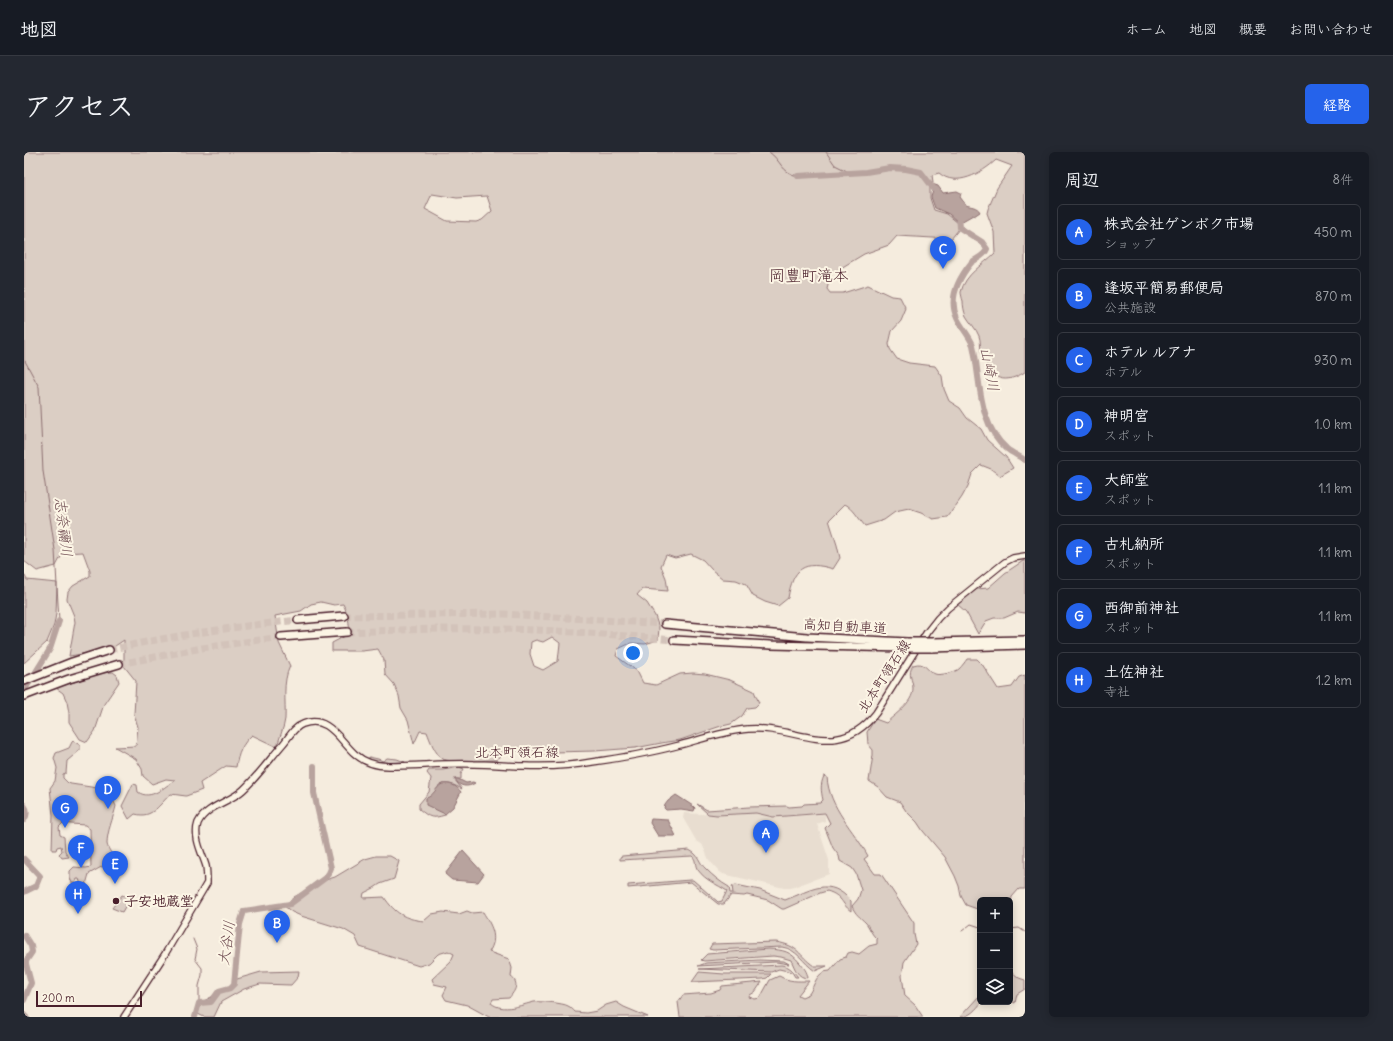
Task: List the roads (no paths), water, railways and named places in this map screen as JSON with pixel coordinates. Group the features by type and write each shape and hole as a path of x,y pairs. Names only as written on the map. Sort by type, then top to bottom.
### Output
{"highway":[{"path":"298,620 344,616"},
{"name":"高知自動車道","path":"665,624 906,645"},
{"path":"281,637 347,632"},
{"name":"高知自動車道","path":"674,640 771,645 1025,645"},
{"name":"高知自動車道","path":"932,645 1025,640"},
{"path":"24,682 72,662 109,650"},
{"path":"24,696 119,664"}],"main road":[{"name":"北本町領石線","path":"124,1017 165,954 207,883 206,869 197,834 197,826 201,819 207,812 241,792 252,781 293,731 304,723 324,723 356,755 373,764 390,766 475,764 540,766 591,762 673,747 747,730 766,730 837,740 850,736 869,723 927,632 948,608 1005,562 1013,558 1025,556"}],"waterway":[{"path":"769,152 788,172 798,176"},
{"path":"826,152 835,165 849,172"},
{"name":"山崎川","path":"798,176 866,172 890,168 906,169 921,172 934,189"},
{"name":"山崎川","path":"959,214 960,228 982,242 987,249 982,256 971,263 962,275 954,296 955,311 957,318 973,345 979,386 985,414 990,427 997,439 1007,449 1025,460"},
{"name":"志奈禰川","path":"25,361 39,387 43,471 55,550 59,621"},
{"name":"志奈禰川","path":"24,691 50,649 59,621"},
{"name":"大谷川","path":"195,1017 199,1003 211,1002 219,991 230,988 234,984 240,924 244,911 290,904 325,878 329,873 331,868 314,793 314,766"},
{"name":"志奈禰川","path":"24,805 27,812 24,820"},
{"name":"志奈禰川","path":"24,859 40,876 36,886 24,892"},
{"path":"962,931 971,924 977,926"},
{"path":"1013,929 1019,928 1025,932"},
{"name":"志奈禰川","path":"24,935 31,946 32,952 26,961 31,983 24,1000"},
{"path":"193,939 197,949 195,959 202,968 199,986 199,1003"}],"tunnel":[{"path":"344,616 505,614 665,624"},
{"path":"109,650 204,632 298,620"},
{"path":"347,632 502,629 674,640"},
{"path":"119,664 202,648 281,637"}],"place":[{"name":"ホテル ルアナ","path":"943,269"},
{"name":"神明宮","path":"108,809"},
{"name":"西御前神社","path":"65,828"},
{"name":"株式会社ゲンボク市場","path":"766,853"},
{"name":"古札納所","path":"81,868"},
{"name":"大師堂","path":"115,884"},
{"name":"子安地蔵堂","path":"116,901"},
{"name":"土佐神社","path":"78,914"},
{"name":"逢坂平簡易郵便局","path":"277,943"}],"district":[{"name":"岡豊町滝本","path":"809,275"}]}
